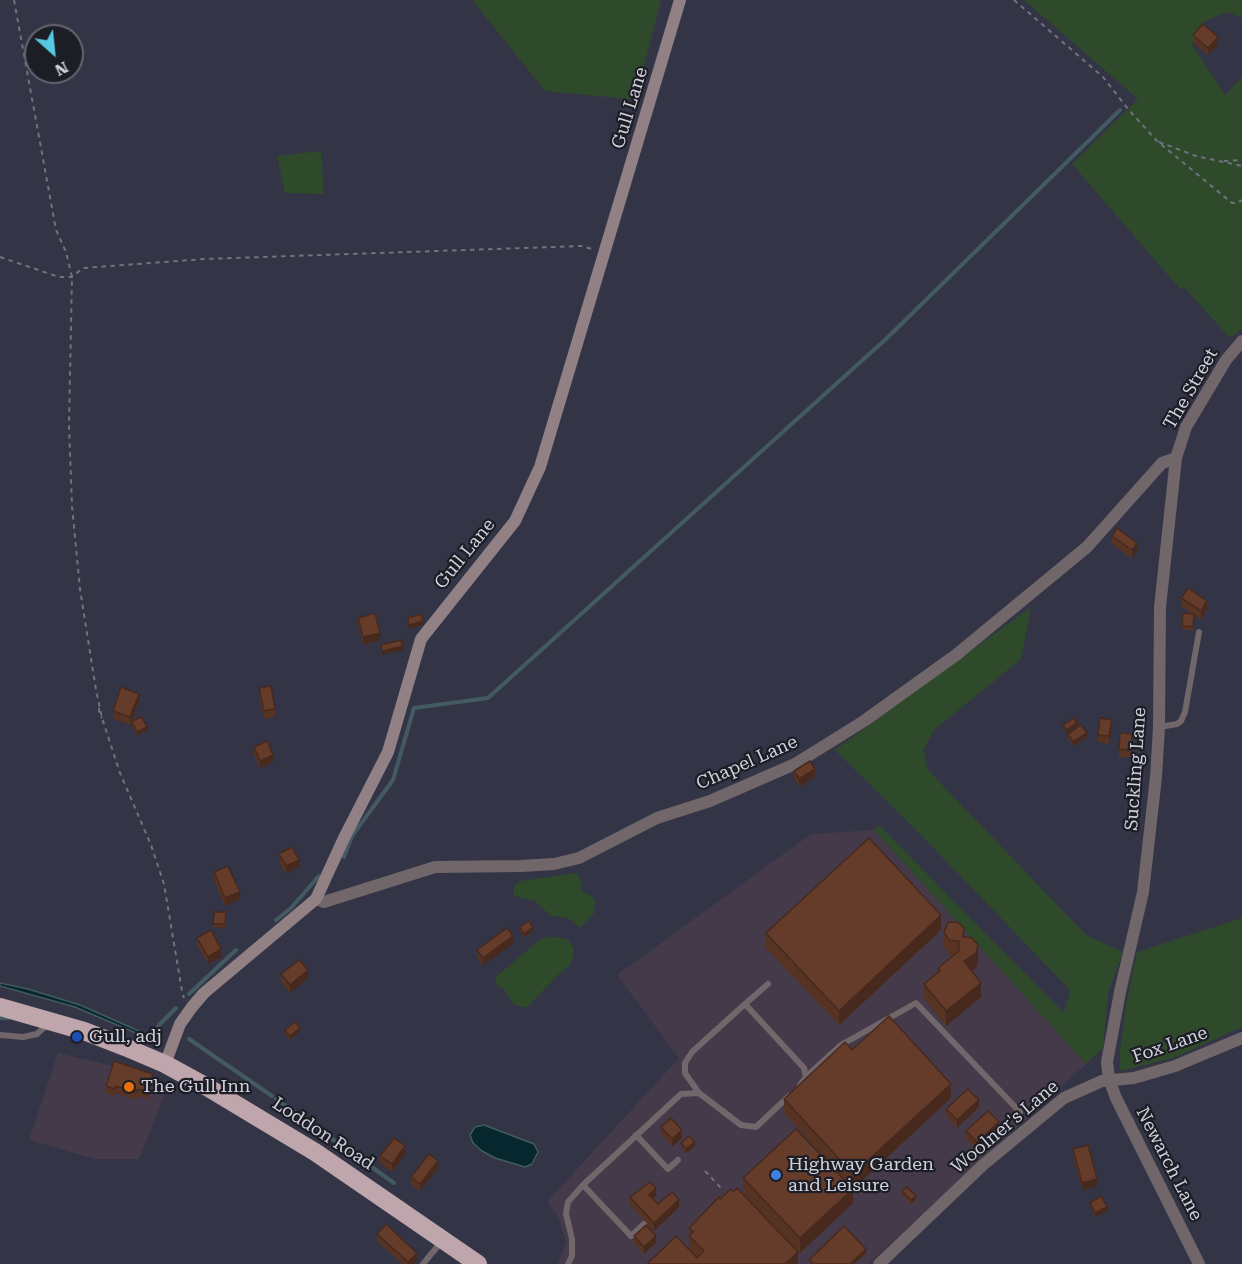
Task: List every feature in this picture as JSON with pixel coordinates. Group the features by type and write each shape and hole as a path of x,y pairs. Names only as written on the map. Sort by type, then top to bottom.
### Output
{"highway":[{"name":"Loddon Road","path":"0,1007 115,1043 165,1064 236,1103 315,1152 478,1264"}],"street":[{"name":"Gull Lane","path":"165,1064 180,1024 192,1006 204,993 316,899 388,752 421,639 514,521 540,468 680,0"},
{"name":"The Street","path":"1176,458 1186,427 1226,360 1242,341"},
{"name":"Chapel Lane","path":"316,899 324,902 435,867 554,864 579,858 650,821 710,801 795,765 864,721 956,655 1087,547 1162,463 1176,458"},
{"name":"Suckling Lane","path":"1109,1079 1107,1062 1143,892 1156,777 1159,727 1160,607 1176,458"},
{"name":"Fox Lane","path":"1109,1079 1134,1078 1175,1066 1242,1038"},
{"name":"Woolner's Lane","path":"879,1264 983,1166 1064,1098 1094,1083 1109,1079"},
{"name":"Newarch Lane","path":"1109,1079 1146,1160 1199,1264"}],"lane":[{"path":"1159,727 1173,726 1181,721 1185,712 1199,632"},
{"path":"768,984 692,1052 685,1063 685,1073 699,1093 741,1125 756,1127 842,1045 916,1003 1020,1112"},
{"path":"745,1004 804,1068 806,1077"},
{"path":"0,1035 23,1037 37,1034 50,1021"},
{"path":"568,1264 572,1256 572,1239 566,1214 568,1202 583,1185 681,1094 699,1093"},
{"path":"636,1135 668,1169 678,1160"},
{"path":"583,1185 631,1236 644,1224"},
{"path":"423,1264 442,1241"}],"path":[{"path":"14,0 56,230 66,252 72,277 69,425 72,506 80,589 102,718 120,773 151,845 164,884 182,991 185,1000 192,1006"},
{"path":"1014,0 1103,77 1128,110 1157,141 1232,203 1242,201"},
{"path":"1157,141 1196,156 1242,166"},
{"path":"1218,162 1242,160"},
{"path":"0,257 58,277 72,277 83,268 137,263 581,246"},
{"path":"705,1171 722,1190"}],"shaded area":[{"path":"874,830 1086,1064 868,1264 558,1264 566,1242 558,1216 547,1202 679,1058 617,975 811,834"},
{"path":"0,983 80,1005 150,1036 150,1039 75,1007 0,986"},
{"path":"58,1053 116,1067 168,1086 139,1159 95,1159 29,1140"},
{"path":"484,1125 534,1144 538,1152 532,1164 525,1167 495,1158 482,1151 473,1143 470,1135 475,1127"}],"green space":[{"path":"472,0 661,0 636,97 629,99 545,91"},
{"path":"1024,0 1242,0 1242,18 1227,12 1203,22 1192,45 1225,95 1242,77 1242,329 1230,338 1184,287 1180,289 1072,164 1138,99"},
{"path":"321,151 324,194 285,193 277,156"},
{"path":"1031,607 1021,659 934,730 923,750 928,770 1086,935 1123,952 1108,993 1103,1048 1086,1064 874,830 879,825 1064,1013 1070,990 920,834 835,750"},
{"path":"576,873 583,883 580,887 583,892 592,896 596,903 594,913 580,928 568,918 551,916 535,901 514,896 515,885 521,881"},
{"path":"1242,918 1242,1027 1173,1058 1120,1071 1120,1050 1126,1005 1137,952"},
{"path":"548,936 567,939 574,952 571,964 526,1008 513,1004 504,989 496,984 496,977 538,941"}],"building":[{"path":"1203,24 1218,37 1208,48 1193,35"},
{"path":"1117,528 1137,543 1132,550 1112,536"},
{"path":"1188,588 1207,601 1201,611 1181,598"},
{"path":"375,613 380,633 363,637 358,618"},
{"path":"1183,613 1194,614 1193,627 1182,626"},
{"path":"421,614 423,621 409,625 408,618"},
{"path":"401,640 403,646 382,651 381,645"},
{"path":"271,686 275,709 264,711 259,688"},
{"path":"121,687 139,694 130,717 113,711"},
{"path":"142,717 147,727 137,732 132,721"},
{"path":"1074,718 1077,723 1066,730 1063,725"},
{"path":"1100,718 1112,720 1109,736 1098,735"},
{"path":"1081,725 1087,733 1073,742 1068,734"},
{"path":"1120,733 1132,734 1131,750 1119,749"},
{"path":"267,741 273,755 260,761 254,747"},
{"path":"810,761 815,769 799,779 794,771"},
{"path":"869,838 941,915 839,1011 766,933"},
{"path":"292,847 299,860 286,866 279,854"},
{"path":"228,866 240,892 225,898 214,872"},
{"path":"214,912 226,912 225,924 213,924"},
{"path":"529,921 533,927 524,934 520,927"},
{"path":"948,922 958,922 964,928 963,937 972,938 978,945 976,953 964,961 981,983 946,1011 924,984 940,971 938,968 959,951 959,941 949,940 944,932"},
{"path":"507,928 513,936 483,958 477,950"},
{"path":"211,930 221,949 208,957 197,938"},
{"path":"299,960 308,970 290,985 281,974"},
{"path":"889,1016 951,1084 853,1174 784,1099 845,1042 852,1050"},
{"path":"295,1022 300,1028 290,1036 285,1030"},
{"name":"The Gull Inn","path":"114,1061 153,1074 147,1092 106,1086"},
{"path":"968,1089 979,1100 957,1120 946,1109"},
{"path":"988,1111 999,1122 977,1142 966,1131"},
{"path":"671,1118 682,1130 672,1139 661,1127"},
{"path":"796,1129 853,1189 800,1238 743,1178"},
{"path":"689,1136 695,1142 686,1149 681,1143"},
{"path":"394,1138 405,1146 392,1164 380,1156"},
{"path":"1088,1145 1097,1179 1082,1183 1073,1149"},
{"path":"429,1154 438,1161 420,1184 411,1177"},
{"path":"650,1182 656,1188 649,1195 658,1204 672,1192 679,1200 654,1223 630,1197"},
{"path":"907,1187 916,1196 911,1200 902,1191"},
{"path":"737,1188 798,1252 785,1264 647,1264 676,1236 697,1258 704,1251 689,1236 694,1232 689,1228 719,1197 720,1199 731,1189 734,1192"},
{"path":"1101,1196 1107,1207 1095,1213 1090,1203"},
{"path":"386,1224 417,1253 408,1262 377,1234"},
{"path":"646,1225 656,1236 644,1247 634,1236"},
{"path":"844,1226 866,1249 850,1264 813,1264 809,1260"}],"waterway":[{"path":"344,857 352,836 393,780 414,708 488,698 887,338 1120,110"},
{"path":"276,920 291,908 319,876"},
{"path":"189,994 236,950"},
{"path":"146,1036 155,1036 159,1025 176,1008"},
{"path":"0,1018 8,1018"},
{"path":"189,1039 272,1096"},
{"path":"276,1099 363,1161"},
{"path":"366,1163 394,1183"}],"place":[{"name":"Gull, adj","path":"77,1037"},
{"name":"The Gull Inn","path":"129,1087"},
{"name":"Highway Garden and Leisure","path":"776,1175"}]}
